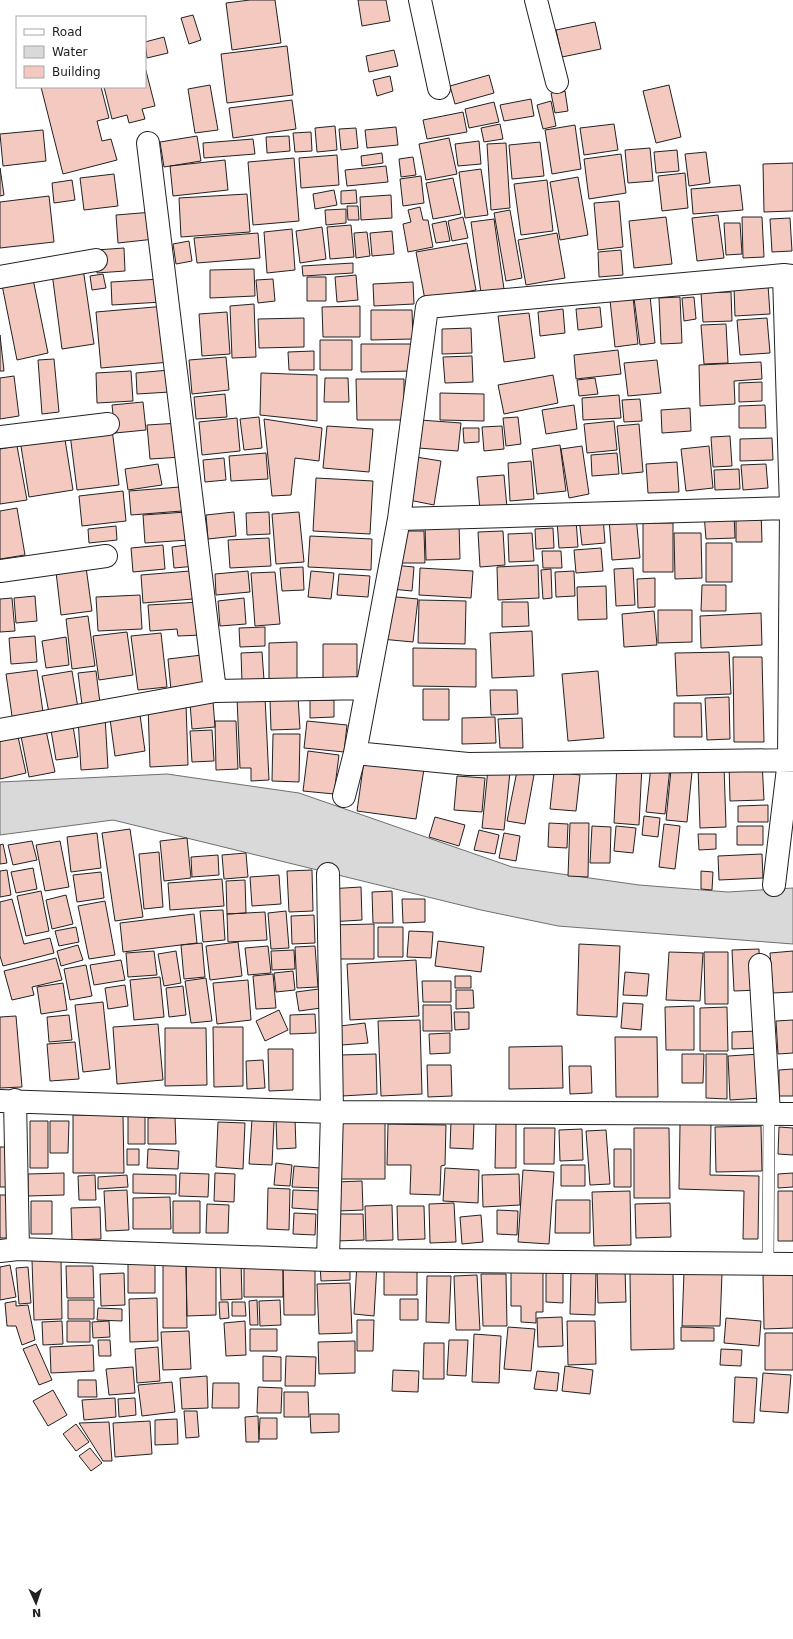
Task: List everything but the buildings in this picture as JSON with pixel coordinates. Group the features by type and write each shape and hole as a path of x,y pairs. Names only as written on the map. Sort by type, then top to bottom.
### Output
{"street":[{"path":"420,0 439,88"},
{"path":"536,0 557,82"},
{"path":"148,143 215,691"},
{"path":"0,277 96,260"},
{"path":"344,796 355,753 399,519 427,307 789,275 791,760 774,885"},
{"path":"0,437 108,424"},
{"path":"399,519 791,508"},
{"path":"0,571 106,556"},
{"path":"0,730 215,691 367,688"},
{"path":"355,753 468,764 791,760"},
{"path":"328,874 332,1112 328,1260"},
{"path":"760,965 769,1113"},
{"path":"793,1114 332,1112 7,1101 9,1250 328,1260 793,1264"}],"lane":[{"path":"768,1264 769,1113"}],"water":[{"path":"167,774 299,793 512,867 639,885 728,892 793,888 793,944 558,926 481,910 113,820 0,835 0,782"}]}
